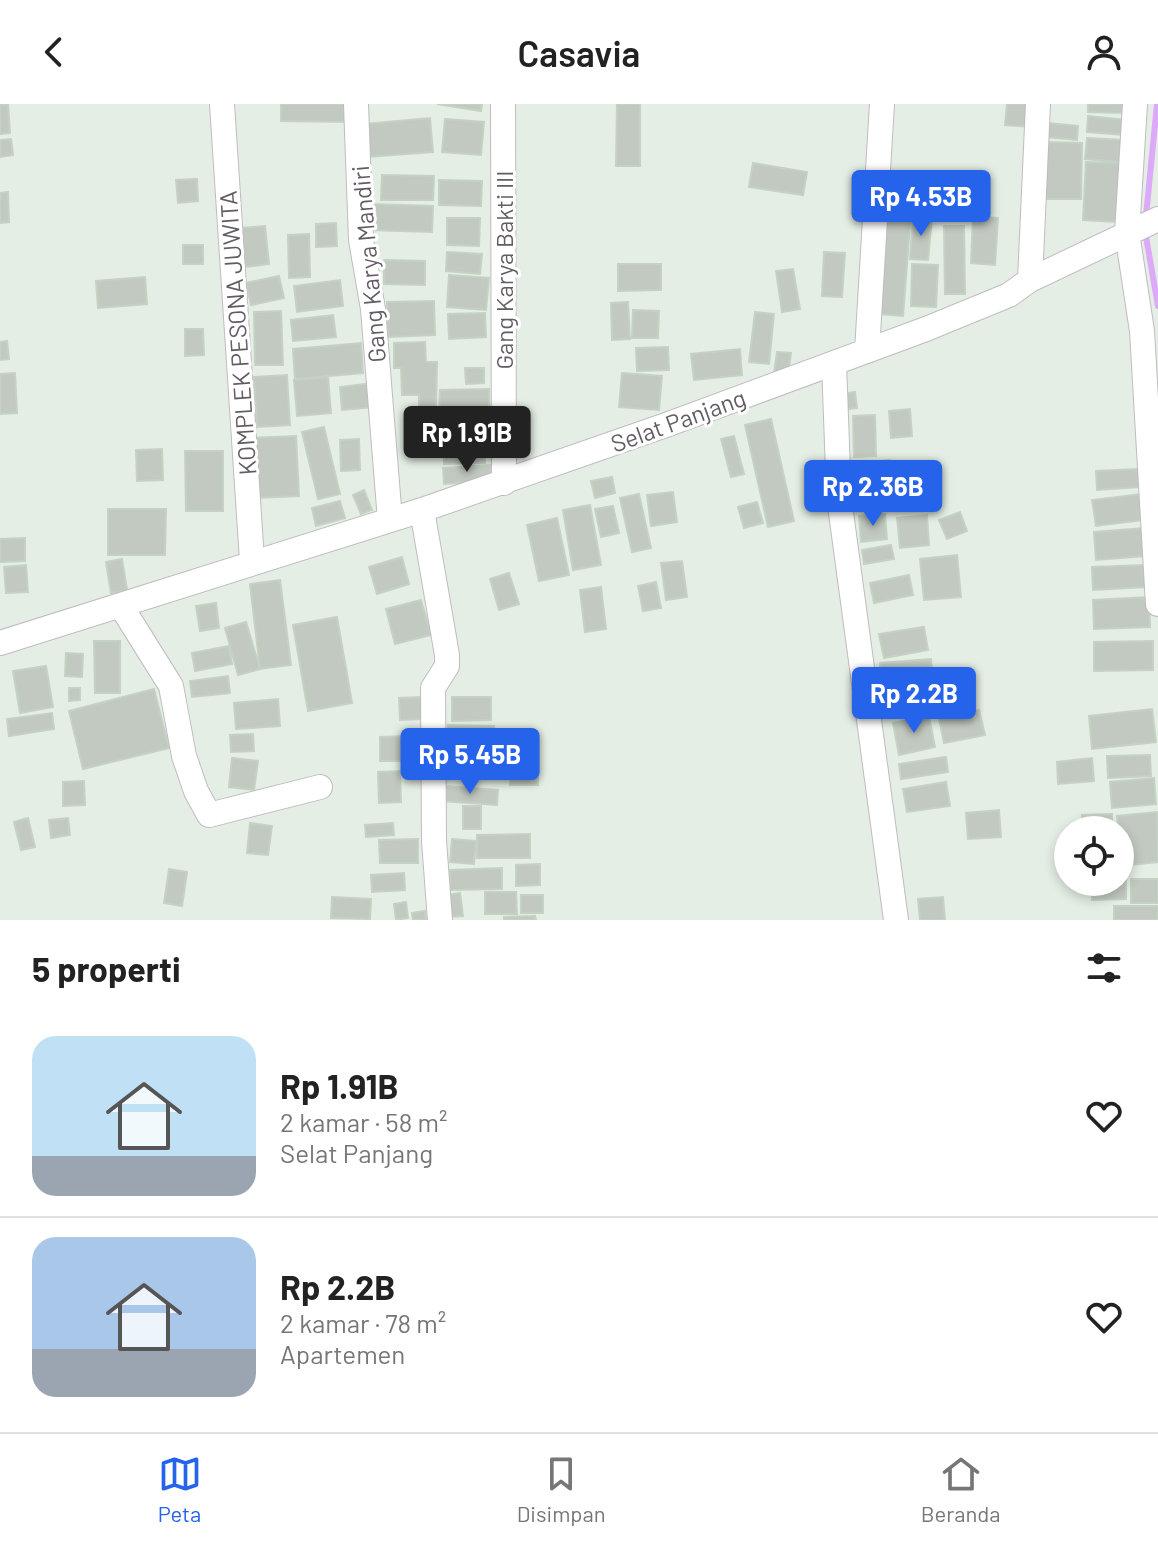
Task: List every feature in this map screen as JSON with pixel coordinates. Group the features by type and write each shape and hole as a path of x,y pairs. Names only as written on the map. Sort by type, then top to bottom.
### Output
{"street":[{"name":"KOMPLEK PESONA JUWITA","path":"222,104 252,561"},
{"name":"Gang Karya Mandiri","path":"356,104 361,240 373,309 390,520"},
{"name":"Gang Karya Bakti III","path":"503,104 504,483"},
{"path":"867,351 882,104"},
{"path":"1030,280 1038,104"},
{"path":"1135,104 1130,232 1142,331 1158,604"},
{"name":"Selat Panjang","path":"0,643 504,483 867,351 1009,295 1030,280 1158,219"},
{"path":"834,363 839,498 896,920"},
{"path":"422,510 447,655 447,666 433,688 434,841 440,920"},
{"path":"121,606 171,686 184,756 196,791 209,815 320,787"}],"building":[{"path":"8,104 10,133 0,134 0,105"},
{"path":"281,104 352,104 351,122 281,121"},
{"path":"437,104 482,104 481,111"},
{"path":"617,104 640,104 640,166 616,166"},
{"path":"1007,104 1033,104 1031,127 1005,125"},
{"path":"1088,104 1123,104 1123,113 1088,112"},
{"path":"1088,116 1126,120 1124,135 1087,132"},
{"path":"430,118 433,152 367,157 365,124"},
{"path":"445,119 484,122 481,155 442,152"},
{"path":"1047,123 1078,126 1077,140 1046,137"},
{"path":"1087,138 1124,140 1122,162 1085,159"},
{"path":"11,139 13,155 0,157 0,140"},
{"path":"1044,142 1082,143 1081,199 1043,199"},
{"path":"1086,162 1120,163 1117,222 1083,220"},
{"path":"753,163 807,172 803,195 749,187"},
{"path":"382,175 434,176 433,200 381,200"},
{"path":"197,179 198,201 178,203 176,180"},
{"path":"439,180 482,181 481,206 439,205"},
{"path":"888,186 913,187 903,316 879,314"},
{"path":"916,191 942,193 940,213 915,212"},
{"path":"8,192 9,222 0,223 0,193"},
{"path":"371,204 433,206 432,232 369,230"},
{"path":"913,216 932,217 928,260 910,259"},
{"path":"973,216 998,218 995,265 971,263"},
{"path":"447,218 480,218 479,246 447,245"},
{"path":"336,223 337,246 316,247 316,224"},
{"path":"265,226 269,264 245,267 241,228"},
{"path":"944,226 964,226 965,294 945,294"},
{"path":"309,234 310,277 289,278 288,235"},
{"path":"183,245 203,245 203,264 183,264"},
{"path":"447,252 482,254 480,274 446,271"},
{"path":"824,252 845,253 842,297 822,296"},
{"path":"384,260 425,261 425,285 384,284"},
{"path":"618,264 661,264 661,290 618,291"},
{"path":"912,264 938,265 936,307 911,306"},
{"path":"793,269 800,309 782,312 776,271"},
{"path":"449,275 489,278 486,310 447,307"},
{"path":"279,276 284,298 251,305 246,283"},
{"path":"145,277 147,304 98,308 96,281"},
{"path":"340,280 343,306 297,312 294,286"},
{"path":"434,301 435,335 388,337 387,302"},
{"path":"628,302 630,339 612,340 611,303"},
{"path":"633,310 659,311 658,338 632,338"},
{"path":"281,311 283,365 255,365 254,312"},
{"path":"755,312 774,314 769,364 749,362"},
{"path":"485,313 486,337 449,339 448,314"},
{"path":"333,315 336,337 293,341 291,320"},
{"path":"185,329 203,329 204,355 185,356"},
{"path":"7,341 9,359 0,360 0,342"},
{"path":"425,342 426,362 437,362 436,409 419,409 419,395 402,395 401,368 394,368 394,343"},
{"path":"361,343 363,373 295,379 293,349"},
{"path":"668,347 669,370 637,371 636,348"},
{"path":"740,349 742,375 694,380 691,354"},
{"path":"777,352 791,353 788,375 774,373"},
{"path":"465,368 484,368 484,383 466,384"},
{"path":"15,373 17,413 0,414 0,374"},
{"path":"622,373 662,376 659,410 619,407"},
{"path":"287,375 290,425 257,427 254,377"},
{"path":"328,377 331,413 297,416 294,380"},
{"path":"372,383 374,407 342,410 340,387"},
{"path":"489,389 489,418 439,418 440,390"},
{"path":"855,392 857,408 843,410 841,394"},
{"path":"910,409 912,436 891,438 889,411"},
{"path":"875,415 876,456 854,457 853,416"},
{"path":"771,419 794,521 768,527 745,425"},
{"path":"444,423 484,423 485,463 444,464"},
{"path":"324,427 340,494 318,499 302,432"},
{"path":"296,436 299,496 251,498 249,438"},
{"path":"734,436 744,474 731,477 721,439"},
{"path":"359,439 360,470 341,471 340,440"},
{"path":"162,449 163,480 137,481 136,450"},
{"path":"185,451 223,451 223,511 186,511"},
{"path":"890,460 892,480 861,483 859,463"},
{"path":"490,465 491,481 444,484 443,468"},
{"path":"1138,469 1139,487 1097,490 1096,471"},
{"path":"612,477 615,493 595,498 591,481"},
{"path":"364,490 372,510 361,514 353,495"},
{"path":"673,492 677,522 651,526 647,495"},
{"path":"639,494 651,548 632,552 620,498"},
{"path":"1141,494 1144,520 1096,526 1092,500"},
{"path":"340,501 345,518 316,526 312,508"},
{"path":"757,502 763,523 744,528 738,507"},
{"path":"590,505 601,565 573,570 563,510"},
{"path":"613,506 619,533 601,537 595,509"},
{"path":"108,509 166,509 165,555 108,555"},
{"path":"960,512 967,531 947,539 939,520"},
{"path":"885,514 887,539 861,542 859,516"},
{"path":"927,515 929,545 900,548 897,518"},
{"path":"557,518 569,575 539,581 527,525"},
{"path":"1144,528 1145,556 1096,560 1094,532"},
{"path":"25,538 25,561 0,562 0,539"},
{"path":"891,545 894,559 864,564 862,550"},
{"path":"957,555 961,597 924,600 920,559"},
{"path":"402,557 409,584 377,594 369,567"},
{"path":"122,559 127,590 111,593 106,562"},
{"path":"682,561 687,597 666,600 661,563"},
{"path":"26,565 28,592 6,593 4,567"},
{"path":"1145,565 1145,587 1093,590 1092,567"},
{"path":"509,573 519,604 499,610 490,579"},
{"path":"909,575 913,595 874,603 870,583"},
{"path":"280,580 291,665 260,669 250,584"},
{"path":"656,582 661,608 643,611 638,586"},
{"path":"601,587 606,629 585,632 580,590"},
{"path":"1149,597 1150,627 1094,629 1093,600"},
{"path":"421,600 431,635 395,644 386,609"},
{"path":"216,603 219,628 200,631 196,606"},
{"path":"337,617 352,703 308,711 293,625"},
{"path":"246,622 260,669 238,675 225,628"},
{"path":"924,627 928,650 884,658 879,634"},
{"path":"94,641 120,641 120,693 95,693"},
{"path":"1153,641 1153,670 1094,671 1094,642"},
{"path":"229,646 232,664 195,671 192,653"},
{"path":"66,653 83,654 82,677 65,676"},
{"path":"931,659 933,685 881,688 880,663"},
{"path":"46,666 53,707 20,713 13,671"},
{"path":"228,676 230,693 192,697 190,681"},
{"path":"69,688 80,688 80,700 69,701"},
{"path":"154,689 169,748 83,769 69,711"},
{"path":"934,689 935,700 907,703 906,692"},
{"path":"422,697 423,719 400,720 399,698"},
{"path":"452,697 491,697 491,720 452,721"},
{"path":"278,699 280,726 236,729 234,703"},
{"path":"1152,709 1156,742 1092,749 1089,716"},
{"path":"979,710 985,735 944,743 939,718"},
{"path":"52,713 54,729 9,736 7,719"},
{"path":"929,716 935,747 899,755 893,723"},
{"path":"448,725 494,726 494,755 447,754"},
{"path":"253,734 254,751 231,752 230,735"},
{"path":"411,736 411,761 380,761 380,737"},
{"path":"1150,755 1151,776 1108,778 1107,756"},
{"path":"511,757 538,758 538,785 510,785"},
{"path":"946,757 948,772 901,779 899,764"},
{"path":"232,758 258,761 254,790 229,787"},
{"path":"1092,758 1094,781 1058,784 1057,762"},
{"path":"446,759 465,759 465,779 447,779"},
{"path":"400,771 401,802 379,803 378,772"},
{"path":"1154,778 1156,804 1112,808 1110,782"},
{"path":"84,781 85,805 63,806 63,782"},
{"path":"946,782 950,806 907,812 903,789"},
{"path":"443,786 498,790 497,805 442,801"},
{"path":"463,806 481,806 481,829 463,829"},
{"path":"999,810 1001,837 968,839 966,813"},
{"path":"1157,812 1158,862 1134,865 1134,816 1117,816"},
{"path":"1112,814 1112,816 1082,816"},
{"path":"28,818 35,847 21,850 14,822"},
{"path":"68,818 70,835 51,838 49,820"},
{"path":"250,823 272,826 268,855 247,853"},
{"path":"393,823 394,835 366,837 365,825"},
{"path":"530,834 530,858 477,858 477,835"},
{"path":"418,839 418,863 380,863 379,840"},
{"path":"452,839 476,841 474,864 450,862"},
{"path":"540,864 540,885 516,886 516,865"},
{"path":"502,868 502,889 450,890 450,870"},
{"path":"169,869 187,872 182,906 164,903"},
{"path":"404,873 405,890 372,892 371,875"},
{"path":"1134,879 1158,879 1158,903 1131,903"},
{"path":"485,892 516,892 517,914 485,914"},
{"path":"460,893 463,916 450,917 447,895"},
{"path":"521,895 543,895 543,913 521,913"},
{"path":"1092,896 1126,896 1126,899 1092,900"},
{"path":"332,897 371,899 370,919 331,918"},
{"path":"943,897 945,920 920,920 918,899"},
{"path":"406,902 408,918 396,920 394,904"},
{"path":"1114,906 1158,906 1158,920 1114,920"},
{"path":"425,911 426,920 413,920 412,913"},
{"path":"535,916 536,920 504,920 504,917"}],"waterway":[{"path":"1146,216 1157,104"},
{"path":"1145,231 1158,306"}]}
